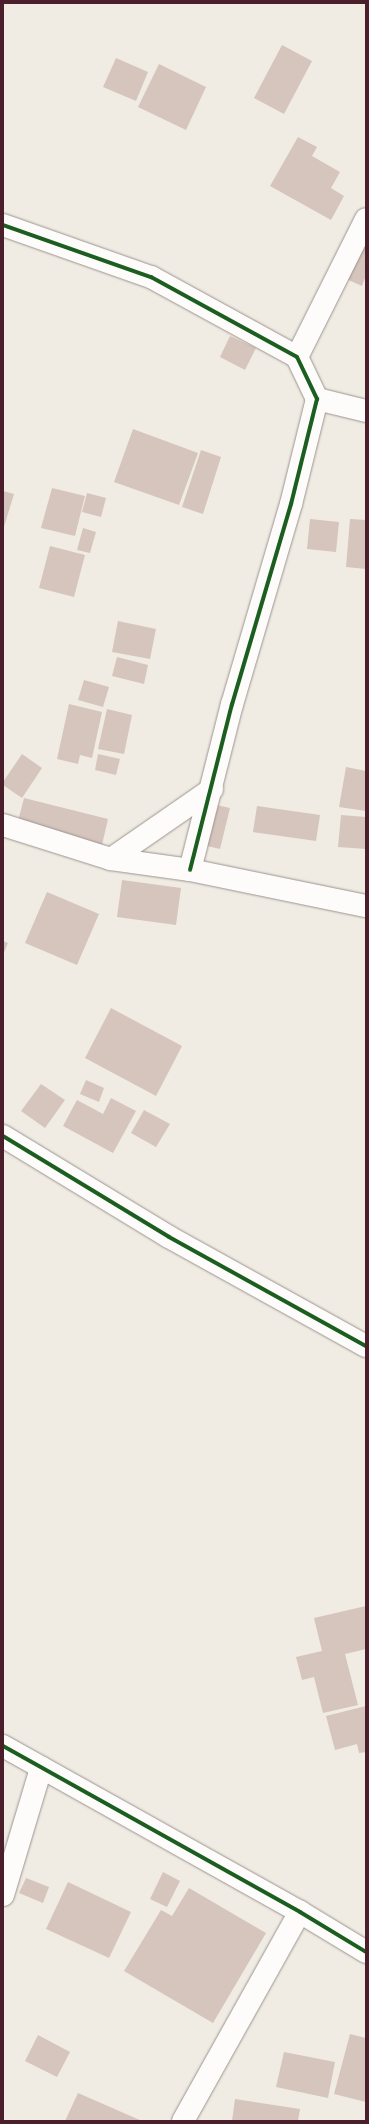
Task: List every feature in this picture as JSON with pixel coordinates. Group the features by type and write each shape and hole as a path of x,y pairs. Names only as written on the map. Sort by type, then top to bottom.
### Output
{"street":[{"path":"296,358 366,219"},
{"path":"3,225 151,277 296,358 317,399 291,504 232,704 212,789 190,870"},
{"path":"317,399 366,412"},
{"path":"110,859 212,789"},
{"path":"3,825 110,859 190,870 366,906"},
{"path":"3,1136 169,1237 366,1346"},
{"path":"3,1746 300,1912 366,1952"},
{"path":"3,1895 41,1768"},
{"path":"183,2121 300,1912"}],"building":[{"path":"282,45 312,61 284,114 254,98"},
{"path":"116,58 148,72 136,101 103,87"},
{"path":"159,64 206,87 186,130 138,107"},
{"path":"298,137 317,147 312,156 340,172 331,188 344,196 331,220 270,186"},
{"path":"366,243 366,275 362,286 344,278"},
{"path":"230,336 256,348 245,370 220,357"},
{"path":"133,429 198,453 179,505 114,482"},
{"path":"201,450 221,457 203,514 182,507"},
{"path":"52,488 85,496 75,536 41,528"},
{"path":"3,491 14,494 3,530"},
{"path":"87,493 106,498 101,517 82,512"},
{"path":"310,519 339,522 336,552 307,549"},
{"path":"350,519 366,520 366,569 346,567"},
{"path":"83,528 96,532 90,553 77,550"},
{"path":"50,546 85,555 74,597 39,588"},
{"path":"118,621 156,629 150,659 112,652"},
{"path":"117,657 148,665 144,684 112,676"},
{"path":"84,680 109,687 103,707 78,700"},
{"path":"69,704 102,712 92,758 80,755 78,764 57,759"},
{"path":"107,709 132,715 124,754 98,749"},
{"path":"22,754 42,768 22,798 3,785 3,782"},
{"path":"98,754 120,759 116,775 95,770"},
{"path":"346,767 366,771 366,811 339,807"},
{"path":"24,798 108,819 102,845 17,825"},
{"path":"212,804 230,808 220,849 203,845"},
{"path":"257,806 320,815 316,841 253,832"},
{"path":"341,815 366,817 366,849 338,847"},
{"path":"122,880 181,888 176,925 117,917"},
{"path":"47,892 99,914 77,965 25,943"},
{"path":"3,941 8,943 3,955"},
{"path":"111,1008 182,1046 156,1096 85,1058"},
{"path":"86,1080 104,1088 99,1102 80,1094"},
{"path":"41,1084 65,1100 45,1128 21,1111"},
{"path":"111,1098 136,1111 113,1153 63,1126 77,1100 103,1114"},
{"path":"144,1110 170,1124 156,1147 131,1133"},
{"path":"366,1606 366,1649 345,1654 358,1705 323,1713 314,1677 302,1680 296,1657 322,1651 314,1618"},
{"path":"366,1706 366,1752 359,1753 357,1744 335,1750 326,1716"},
{"path":"163,1872 180,1881 167,1907 150,1899"},
{"path":"26,1878 49,1887 43,1903 19,1893"},
{"path":"68,1882 131,1912 109,1958 46,1929"},
{"path":"189,1888 266,1933 213,2023 124,1971 161,1910 172,1916"},
{"path":"350,2034 366,2038 366,2102 334,2094"},
{"path":"38,2035 70,2052 57,2077 25,2061"},
{"path":"284,2052 335,2062 328,2098 276,2087"},
{"path":"78,2093 142,2121 65,2121"},
{"path":"235,2099 300,2109 298,2121 232,2121"}],"cycle path":[{"path":"3,225 151,277 297,357 317,399 291,504 232,704 190,870"},
{"path":"3,1136 169,1237 366,1346"},
{"path":"3,1746 300,1912 366,1952"}]}
